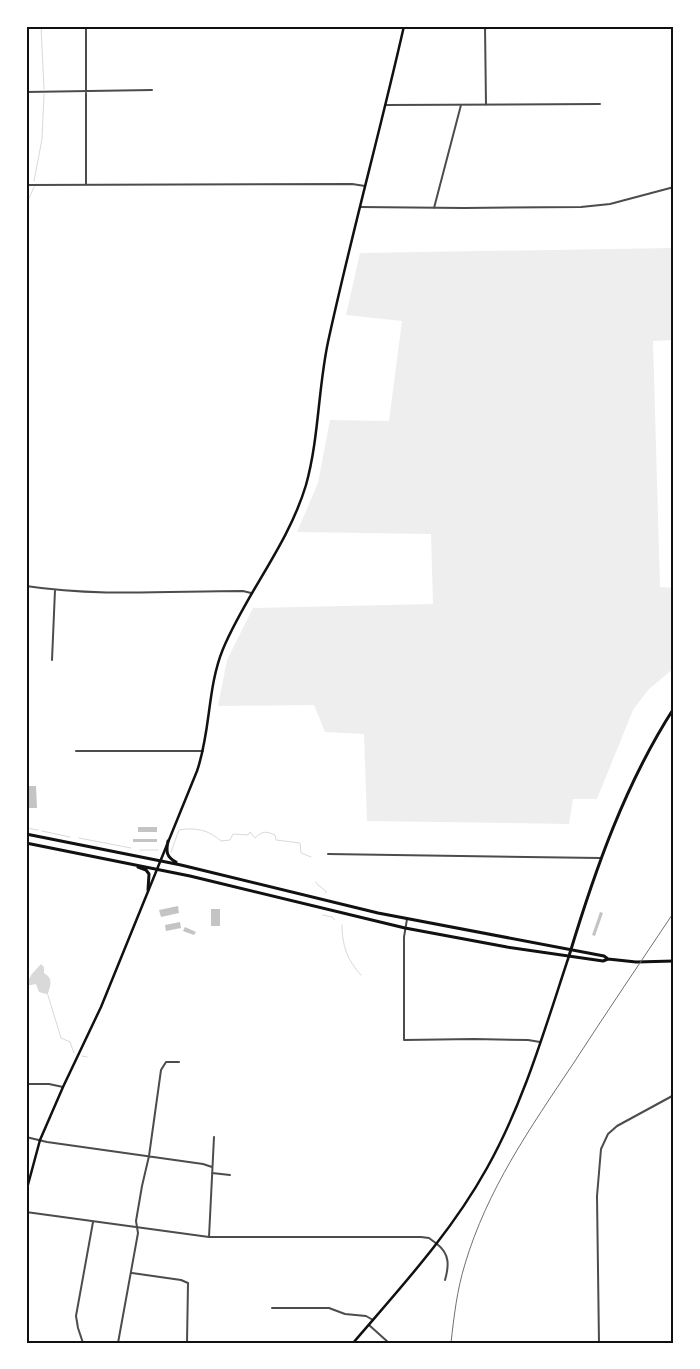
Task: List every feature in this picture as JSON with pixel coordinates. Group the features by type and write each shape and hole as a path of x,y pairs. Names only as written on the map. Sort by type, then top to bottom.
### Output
{"highway":[{"path":"569,956 602,858 632,781 649,748 674,708"},
{"path":"26,834 160,860 378,913 604,956 608,959"},
{"path":"168,841 168,856 171,860 181,865"},
{"path":"26,843 156,869 405,928 460,939 603,961 608,959 644,962 674,961"},
{"path":"95,856 97,848"},
{"path":"130,864 144,869 148,873 148,890"},
{"path":"222,884 224,875"},
{"path":"312,906 315,898"},
{"path":"376,921 378,913"},
{"path":"460,939 462,930"},
{"path":"507,947 509,939"}],"main road":[{"path":"26,1192 40,1140 101,1007 196,771 203,751 212,689 227,641 290,526 306,484 314,447 328,343 404,26"},
{"path":"353,1343 437,1244 465,1205 494,1155 516,1108 569,956"}],"street":[{"path":"86,26 86,184"},
{"path":"484,26 486,104"},
{"path":"26,92 152,90"},
{"path":"386,105 600,104"},
{"path":"434,208 461,105"},
{"path":"26,184 352,184 365,186"},
{"path":"360,207 596,206 674,187"},
{"path":"26,586 106,593 244,592 253,594"},
{"path":"52,660 55,590"},
{"path":"76,752 203,751"},
{"path":"328,854 602,858"},
{"path":"407,919 405,928 404,1040 474,1039 540,1042"},
{"path":"118,1343 131,1273 138,1227 136,1221 149,1156 162,1067 166,1062 179,1062"},
{"path":"26,1084 49,1084 63,1087"},
{"path":"598,1343 597,1205 601,1149 608,1134 617,1126 674,1096"},
{"path":"209,1236 214,1137"},
{"path":"26,1138 203,1164 212,1167"},
{"path":"212,1173 230,1175"},
{"path":"26,1212 209,1236 429,1238 444,1251 448,1262 445,1280"},
{"path":"84,1343 76,1316 93,1222"},
{"path":"131,1273 180,1280 188,1284 187,1343"},
{"path":"272,1308 329,1308 345,1314 367,1316 373,1320"},
{"path":"368,1325 389,1343"}],"shaded area":[{"path":"674,248 674,340 653,341 660,587 674,588 674,668 648,690 633,710 597,799 573,799 569,824 367,821 364,734 325,732 314,705 218,706 227,660 253,608 433,604 431,534 297,532 318,483 330,420 389,421 402,321 346,315 360,253"},
{"path":"41,964 50,982 48,993 46,994 39,992 36,984 26,986 31,975"}],"building":[{"path":"26,786 36,786 37,808 26,808"},
{"path":"138,827 157,827 157,832 138,832"},
{"path":"133,839 157,839 157,842 133,842"},
{"path":"178,906 179,913 161,917 159,910"},
{"path":"211,909 220,909 220,926 211,926"},
{"path":"600,912 603,913 595,936 592,935"},
{"path":"180,922 181,928 166,931 165,925"},
{"path":"185,927 196,932 194,935 183,931"}],"waterway":[{"path":"41,26 44,89"},
{"path":"34,181 42,139 44,94"},
{"path":"26,205 34,187"},
{"path":"26,828 38,830"},
{"path":"171,852 179,830 191,829 202,830 221,841 230,840 233,834 248,835 250,832 255,838 264,832 269,833 275,835 276,840 300,843 301,853 311,857"},
{"path":"42,831 70,837"},
{"path":"79,838 131,848"},
{"path":"140,850 158,850"},
{"path":"316,882 326,893"},
{"path":"323,915 332,917 335,920"},
{"path":"342,925 346,952 352,964 361,975"},
{"path":"47,992 61,1038 70,1042 74,1053"},
{"path":"82,1056 87,1057"}],"railway":[{"path":"451,1343 462,1274 474,1237 498,1185 541,1112 674,912"}]}
